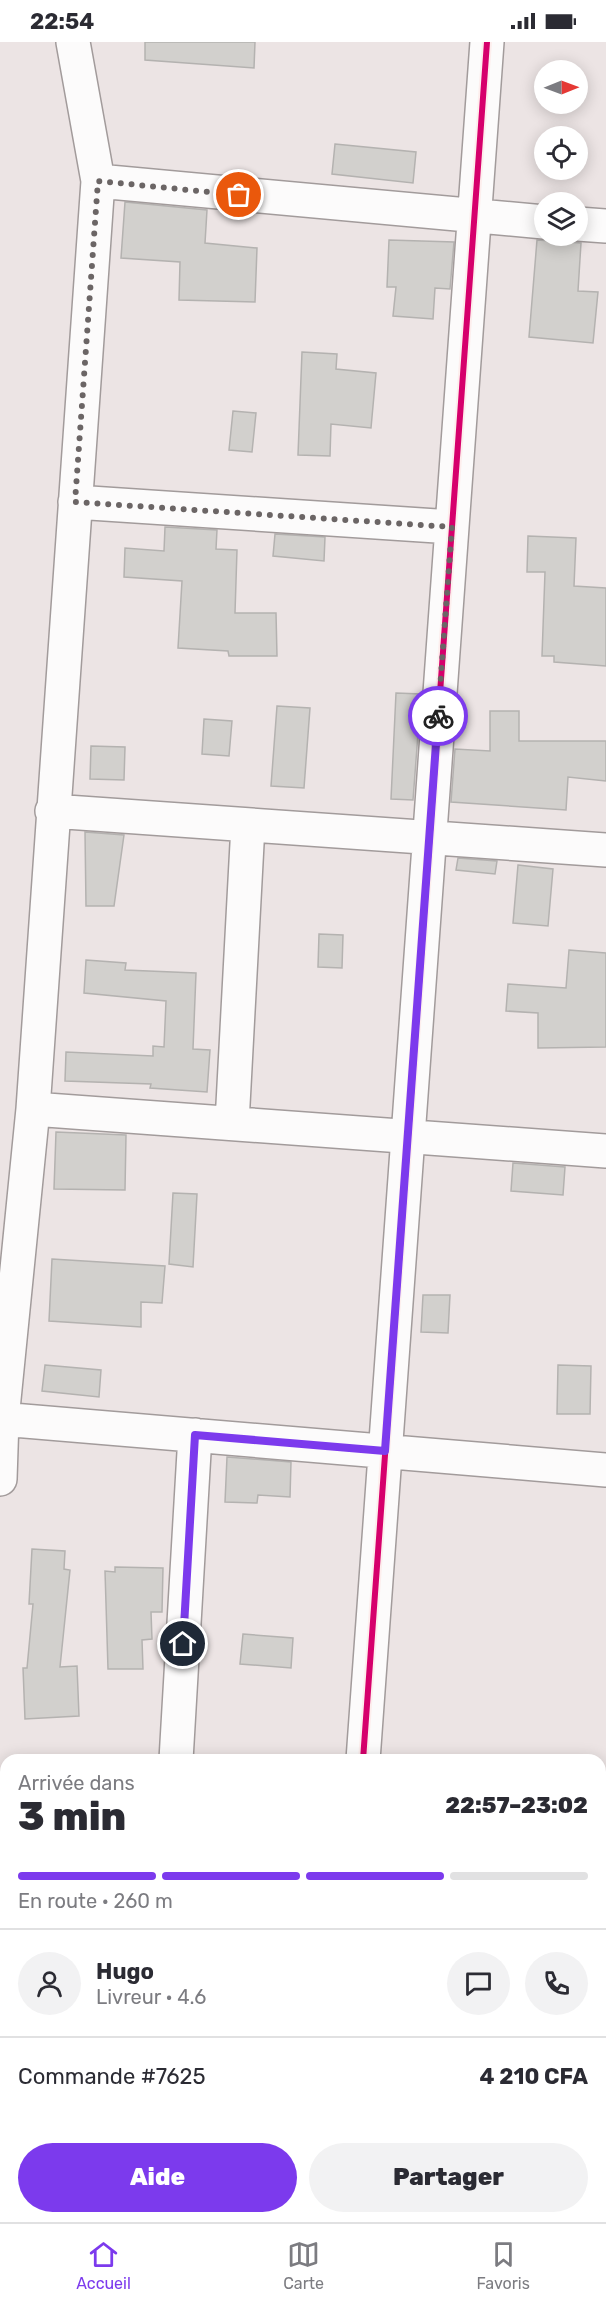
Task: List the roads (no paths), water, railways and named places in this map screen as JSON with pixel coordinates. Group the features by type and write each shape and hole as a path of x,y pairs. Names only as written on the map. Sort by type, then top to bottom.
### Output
{"street":[{"path":"0,1479 1,1419 33,1109 52,811 98,181 73,42"},
{"path":"363,1754 487,42"},
{"path":"98,181 474,218 534,221"},
{"path":"588,225 606,226"},
{"path":"75,502 452,527"},
{"path":"52,811 606,850"},
{"path":"232,1124 249,825"},
{"path":"33,1109 606,1151"},
{"path":"1,1419 606,1470"},
{"path":"176,1754 195,1435"}]}
